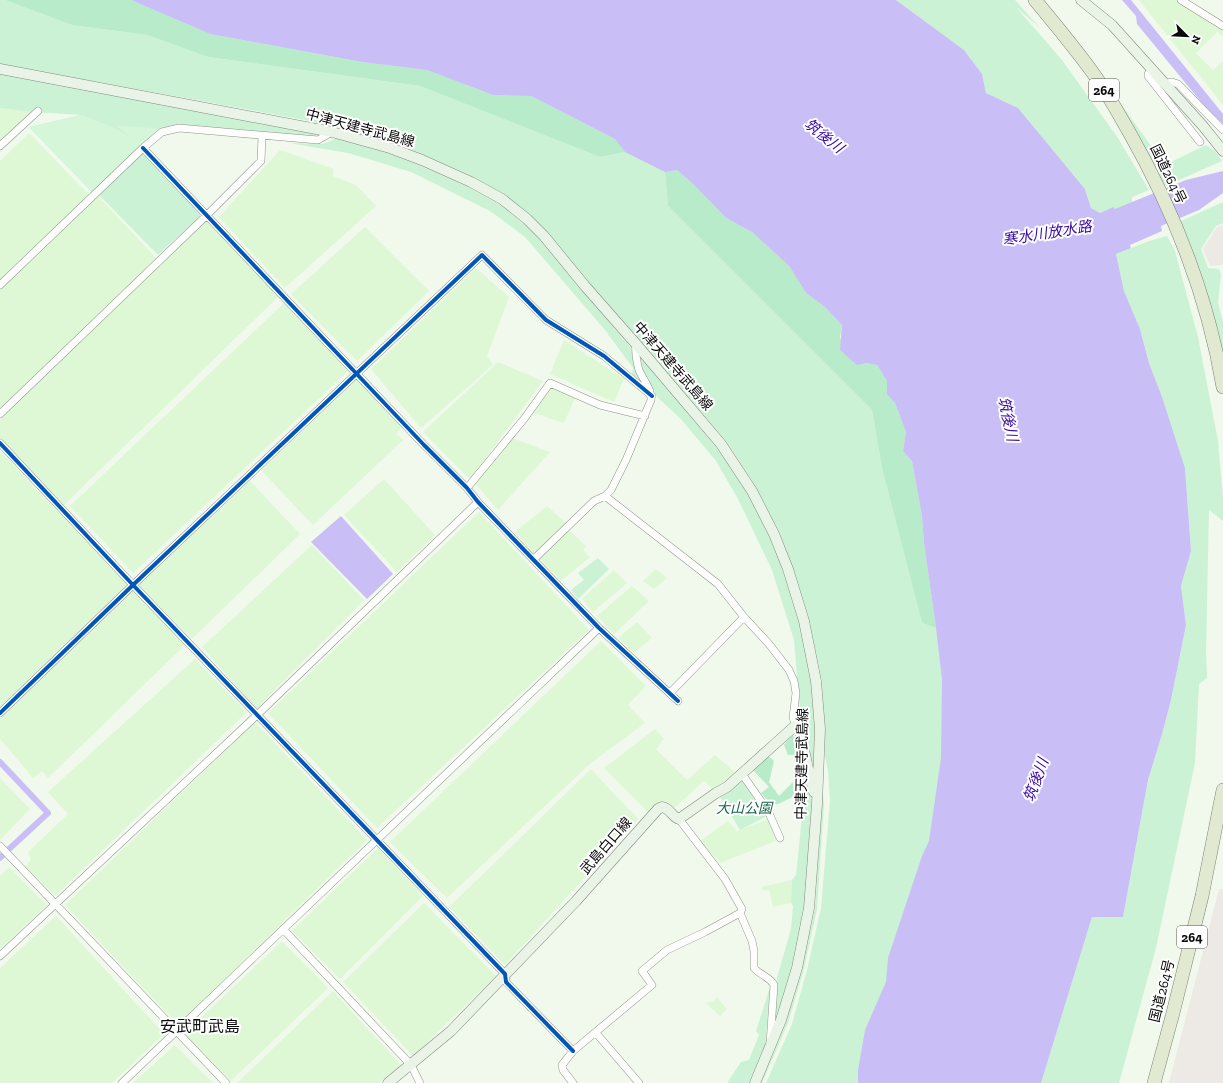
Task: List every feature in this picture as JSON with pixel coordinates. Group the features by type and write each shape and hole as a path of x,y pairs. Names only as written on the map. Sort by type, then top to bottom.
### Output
{"highway":[{"name":"国道264号","path":"1035,0 1064,34 1094,74 1135,143 1159,189 1174,222 1205,308 1220,367 1223,387"},
{"name":"国道264号","path":"1154,1083 1202,896 1223,790"}],"main road":[{"path":"1081,0 1112,25 1203,126 1223,151"},
{"name":"中津天建寺武島線","path":"0,69 332,132 390,148 472,182 502,199 527,219 544,236 721,444 752,491 774,534 788,569 804,621 816,682 820,728 817,804 809,908 797,968 781,1020 755,1083"},
{"path":"679,820 716,793 727,787 796,725 799,726 817,804"},
{"name":"武島白口線","path":"388,1083 451,1031 576,901 658,809 662,807 667,808 679,820"}],"street":[{"path":"1180,0 1223,26"},
{"path":"1151,69 1148,76 1200,142"},
{"path":"1164,84 1172,82 1178,84 1223,130"},
{"path":"0,146 38,111"},
{"path":"0,285 143,148 162,132 180,128 318,140 332,132"},
{"path":"0,414 261,161 262,136"},
{"path":"143,148 356,374 467,488 478,502 599,628 678,701"},
{"path":"0,713 482,255 546,320 604,356 652,396"},
{"path":"534,559 594,501 605,496 611,490 626,460 652,396 640,370 636,344"},
{"path":"467,488 524,420 550,383 600,405 645,416"},
{"path":"0,442 133,585 505,974 506,982 573,1051"},
{"path":"605,496 718,584 789,670 794,681 796,693 793,718 796,725"},
{"path":"0,956 257,715 478,502"},
{"path":"670,693 744,617"},
{"path":"122,1083 599,628"},
{"path":"742,774 768,811 780,838"},
{"path":"679,820 725,879 742,909 740,913 753,946 754,968 757,972 772,981 774,985 769,1040 770,1048"},
{"path":"0,846 226,1083"},
{"path":"573,1083 563,1070 562,1065 573,1051 652,985 642,971 667,950 740,913"},
{"path":"283,929 411,1065 420,1083"},
{"path":"596,1033 639,1083"}],"shaded area":[{"path":"1223,225 1223,265 1210,266 1203,249 1217,227"},
{"path":"1219,889 1223,889 1223,1083 1169,1083"}],"green space":[{"path":"0,0 5,0 72,25 147,35 208,57 420,86 600,157 624,152 615,139 531,96 493,95 427,70 362,62 210,34 131,0 138,0 216,23 368,51 434,59 491,82 531,77 602,110 648,134 770,232 864,328 895,380 913,438 942,627 946,716 944,759 938,801 936,844 925,861 894,950 889,971 893,995 867,1038 858,1070 858,1083 766,1083 792,1024 807,970 821,908 830,801 828,771 825,756 822,681 808,616 780,533 754,484 726,441 588,283 543,229 506,196 467,174 405,147 305,120 0,64","holes":["677,170 726,218 752,232 789,266 806,293 825,307 842,325 840,350 857,365 866,363 877,365 887,381 887,394 895,403 906,432 903,451 912,461 922,516 924,543 936,628 922,623 882,468 872,410 668,206 665,172"]},
{"path":"5,0 131,0 210,34 362,62 427,70 493,95 531,96 615,139 625,152 600,157 420,86 208,57 147,35 72,25"},
{"path":"896,0 1015,0 1040,28 1016,7 1062,60 1118,138 1149,190 1132,197 1132,203 1115,210 1113,207 1100,213 1091,208 1085,189 1018,108 986,93 982,74 964,50"},
{"path":"1139,0 1183,0 1223,25 1223,37 1217,32 1196,53 1213,70 1223,61 1223,105"},
{"path":"0,73 317,133 313,138 159,130 118,126 140,145 201,215 158,255 99,195 92,192 29,127 81,115 32,112 0,108"},
{"path":"1118,104 1121,104 1154,150 1161,147 1171,162 1206,145 1215,151 1222,161 1163,187"},
{"path":"0,108 32,112 0,142"},
{"path":"83,115 121,131 134,140 117,126 154,128 159,130 95,190 90,190 29,127"},
{"path":"29,133 90,196 0,281 0,161"},
{"path":"337,138 395,154 469,187 501,205 536,234 631,348 638,372 647,389 632,374 633,368 605,330 525,237 490,211 411,172 348,153 289,143 323,144"},
{"path":"280,150 334,169 333,176 356,185 376,206 285,288 219,217"},
{"path":"677,170 726,218 752,232 789,266 806,293 825,307 842,325 840,338 866,363 877,365 887,381 888,394 895,403 906,432 903,451 912,461 922,516 924,543 936,628 922,623 882,468 872,410 668,206 665,172"},
{"path":"98,196 157,259 0,409 0,289"},
{"path":"1223,202 1223,223 1216,226 1201,249 1208,268 1219,269 1221,274 1218,303 1223,322 1223,356 1179,222"},
{"path":"206,221 279,296 64,505 0,439 0,420"},
{"path":"365,227 429,291 357,361 291,294"},
{"path":"1167,236 1175,251 1198,337 1218,441 1223,498 1223,521 1209,510 1206,653 1207,678 1199,684 1195,763 1156,948 1119,1083 1041,1083 1092,917 1123,917 1148,780 1171,700 1186,625 1181,586 1191,551 1185,468 1149,363 1140,329 1124,291 1116,254 1149,241"},
{"path":"476,268 509,297 487,356 493,365 421,428 371,369"},
{"path":"284,303 348,371 133,573 70,506"},
{"path":"564,340 624,379 614,402 550,374"},
{"path":"640,355 718,449 751,498 778,555 800,624 812,685 816,730 815,786 801,724 794,640 772,570 738,499 716,461 680,418 658,398 642,370"},
{"path":"498,362 543,381 470,479 423,432"},
{"path":"357,379 403,426 396,434 403,440 313,525 261,470"},
{"path":"548,386 575,398 564,423 531,412"},
{"path":"512,438 550,452 498,510 475,483"},
{"path":"0,451 128,585 0,709"},
{"path":"384,479 435,535 397,572 344,515"},
{"path":"250,481 300,534 192,639 139,585"},
{"path":"547,506 566,523 533,554 515,532"},
{"path":"479,512 589,630 377,828 268,713"},
{"path":"569,530 586,546 583,550 590,557 561,581 538,557"},
{"path":"312,545 364,600 256,709 202,647"},
{"path":"598,558 609,569 578,599 571,590 584,580 578,573"},
{"path":"656,569 667,578 654,589 643,581"},
{"path":"614,570 627,583 593,612 582,599"},
{"path":"632,586 649,601 614,634 597,616"},
{"path":"134,590 185,645 48,778 42,771 33,778 0,739 0,719"},
{"path":"637,622 652,638 634,653 618,638"},
{"path":"601,641 646,686 628,705 645,723 591,763 447,898 390,842"},
{"path":"195,659 247,712 55,896 25,866 31,860 28,852 68,814 48,792"},
{"path":"255,722 367,840 178,1025 65,905"},
{"path":"655,729 664,739 656,749 687,780 715,755 737,774 714,790 704,781 673,809 661,802 649,813 604,768"},
{"path":"792,735 799,740 802,776 799,794 778,804 771,804 761,793 769,787 753,770 767,755 774,761 769,782 779,796 792,783 799,779 799,769 794,761 794,755 788,755 784,745"},
{"path":"799,740 814,808 805,911 794,967 771,1035 777,978 791,929 793,906 791,903 792,880 796,875 804,797 799,794 802,776"},
{"path":"591,769 638,819 505,965 449,907"},
{"path":"0,778 30,809 0,840"},
{"name":"大山公園","path":"741,778 767,816 740,830 719,795"},
{"path":"823,794 824,806 817,909 804,969 788,1023 762,1083 759,1083 801,967 815,908"},
{"path":"769,819 778,840 720,863 700,841 728,821 737,831"},
{"path":"378,848 423,896 340,979 292,931"},
{"path":"9,867 47,905 0,949 0,876"},
{"path":"792,880 791,903 773,907 769,890 762,890 761,887"},
{"path":"424,903 496,976 413,1056 343,982"},
{"path":"56,916 164,1034 112,1083 0,1083 0,968"},
{"path":"282,941 328,988 231,1081 184,1034"},
{"path":"770,987 765,1050 751,1083 727,1083 741,1062 749,1060 759,1035 756,1031"},
{"path":"333,991 401,1065 379,1083 237,1083"},
{"path":"717,997 727,1009 720,1016 706,1003 713,1001"},
{"path":"175,1045 213,1083 133,1083"}],"water":[{"path":"131,0 896,0 964,50 982,74 986,93 1018,108 1085,189 1091,208 1100,213 1113,207 1115,209 1186,180 1223,171 1223,193 1199,210 1161,226 1162,231 1130,245 1131,248 1116,254 1124,291 1140,329 1149,363 1162,397 1185,468 1191,551 1181,586 1186,625 1171,700 1148,780 1123,917 1092,917 1041,1083 858,1083 858,1070 865,1030 886,982 888,958 922,856 929,841 941,758 942,679 924,543 922,516 912,461 903,451 906,432 895,403 887,394 887,381 877,365 866,363 857,365 840,350 842,325 825,307 806,293 789,266 752,232 726,218 677,170 665,172 625,152 615,139 531,96 493,95 427,70 362,62 210,34"},
{"path":"1122,0 1131,0 1223,114 1223,124 1202,103 1137,24 1136,16"},
{"path":"341,516 393,574 367,599 311,542"}],"waterway":[{"path":"0,762 48,813 8,850"},
{"path":"0,858 4,854"}],"cycle path":[{"path":"143,148 599,628 678,701"},
{"path":"0,713 482,255 546,320 604,356 652,396"},
{"path":"0,443 133,585 505,974 506,982 573,1051"}],"district":[{"name":"安武町武島","path":"200,1026"}],"water label":[{"name":"筑後川","path":"824,136"},
{"name":"寒水川放水路","path":"1047,233"},
{"name":"筑後川","path":"1008,419"},
{"name":"筑後川","path":"1036,780"}]}
